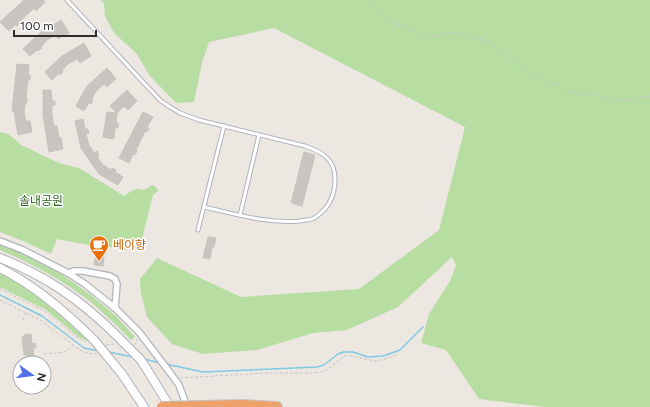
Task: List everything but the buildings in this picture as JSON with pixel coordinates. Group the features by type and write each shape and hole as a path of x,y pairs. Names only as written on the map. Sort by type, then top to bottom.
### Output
{"highway":[{"path":"162,407 242,405 277,407"}],"main road":[{"path":"0,258 45,278 70,295 96,316 140,359 170,407"},
{"path":"0,268 30,286 72,318 94,340 122,374 144,407"}],"street":[{"path":"0,241 25,251 68,274 85,284 115,308 150,345 173,377 183,395 187,407"},
{"path":"68,274 74,271 83,271 110,276 115,279 117,284 115,308"}],"lane":[{"path":"67,0 161,101 170,107 180,113 199,120 305,146 319,151 326,156 331,163 335,177 335,191 331,202 323,212 312,219 292,221 271,220 204,207"},
{"path":"198,230 224,126"},
{"path":"240,215 259,135"}],"path":[{"path":"367,0 389,21 424,34 437,36 453,32 477,38 491,44 536,76 574,93 623,100 650,96"},
{"path":"0,300 40,320 84,352 90,354 98,353"},
{"path":"23,320 26,313"},
{"path":"44,354 65,352 74,346"},
{"path":"173,377 266,373 312,373 321,372 328,369 343,356 347,355 375,362 398,354"}],"green space":[{"path":"100,0 650,0 650,407 546,407 479,399 446,350 421,343 429,314 450,281 456,265 452,257 398,307 347,330 313,333 257,350 203,354 172,344 147,317 141,293 140,279 157,258 241,297 359,289 439,230 465,127 274,28 209,42 202,63 194,102 176,103 149,75 137,54 114,33 105,16 104,3"},
{"name":"솔내공원","path":"0,132 8,134 21,145 59,163 79,168 124,196 136,189 143,190 151,185 156,187 158,191 153,195 142,239 144,244 123,250 57,239 51,254 0,232"},
{"path":"0,244 60,273 91,295 116,316 135,337 131,340 94,305 68,286 35,266 0,250"},
{"path":"0,272 48,304 70,322 90,342 80,338 46,310 0,287"}],"waterway":[{"path":"0,295 42,316 84,348 99,351"},
{"path":"166,364 203,372 317,367 324,365 343,352 353,352 368,357 383,356 400,350 423,327"},
{"path":"109,352 133,357"},
{"path":"144,359 160,363"}],"place":[{"name":"베이향","path":"99,262"}]}
